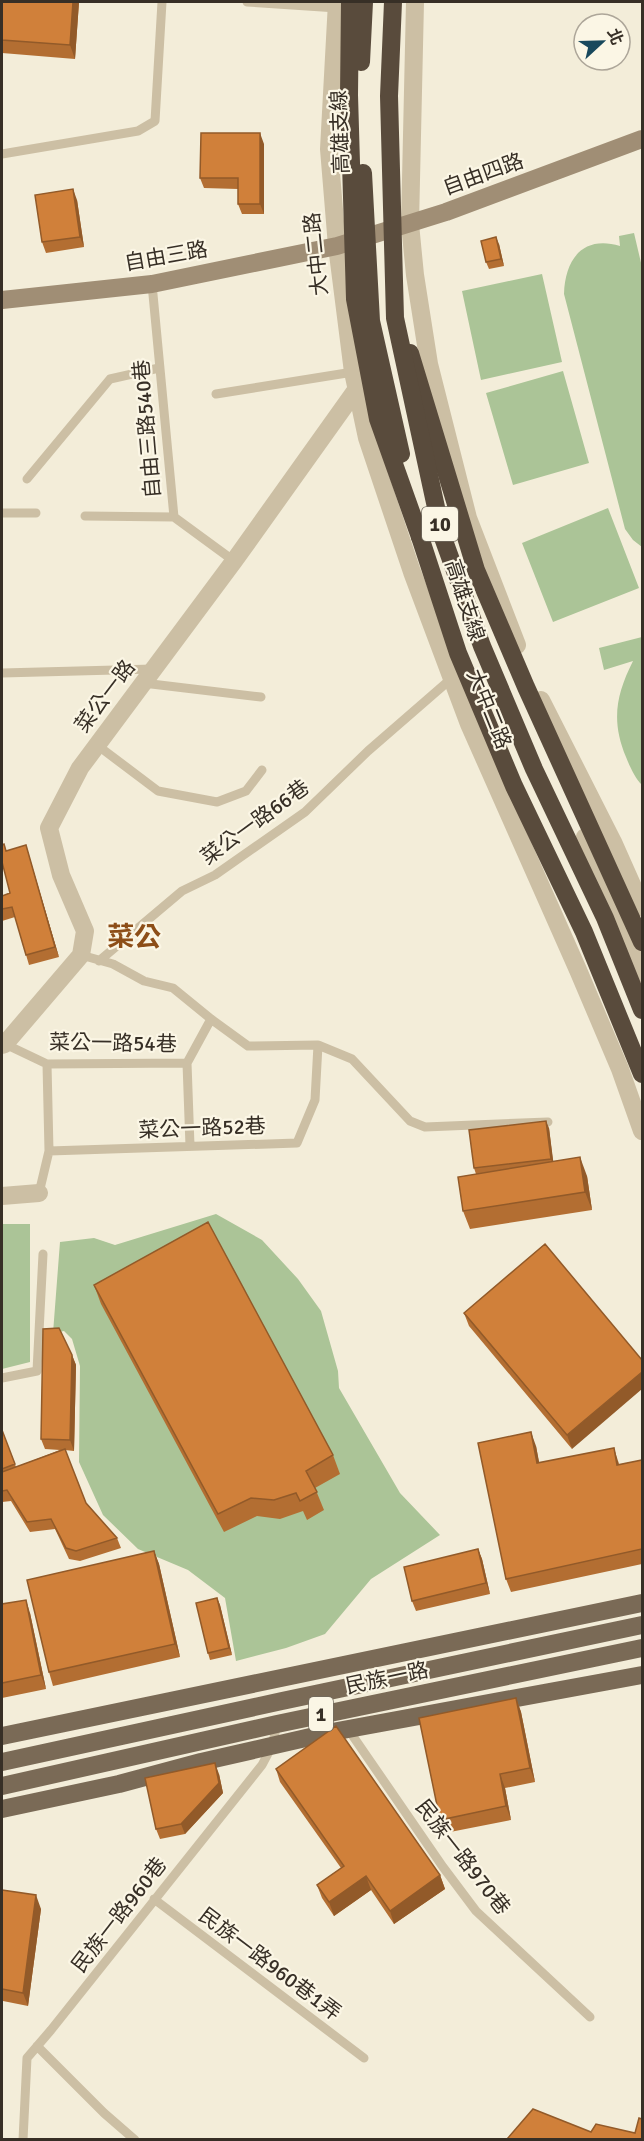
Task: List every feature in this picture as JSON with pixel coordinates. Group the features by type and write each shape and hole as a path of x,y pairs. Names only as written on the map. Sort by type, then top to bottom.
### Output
{"highway":[{"name":"高雄支線","path":"364,2 360,98 370,321 420,537 458,653 514,786 584,932 642,1074"},
{"name":"高雄支線","path":"393,2 389,96 395,318 442,535 482,646 534,769 605,918 642,1010"},
{"path":"341,4 349,95 355,299 378,418 420,537"},
{"path":"408,349 476,570 526,687 642,942"}],"main road":[{"name":"民族一路","path":"2,1736 642,1603"},
{"name":"民族一路","path":"2,1762 642,1625"},
{"name":"民族一路","path":"2,1786 277,1724 642,1648"},
{"name":"民族一路","path":"2,1809 119,1784 201,1762 348,1729 642,1675"}],"street":[{"name":"大中二路","path":"415,2 410,224 415,275 429,364 468,518 529,677 613,842 642,907"},
{"name":"大中二路","path":"341,4 329,149 337,246 354,381 367,438 404,550 469,724 578,970 620,1069 642,1129"},
{"name":"自由四路","path":"337,246 410,224 642,139"},
{"name":"大中二路","path":"410,224 400,291 408,349 432,459 467,561 642,974"},
{"name":"自由三路","path":"2,300 152,284 337,246"},
{"name":"菜公一路","path":"81,956 85,931 61,876 49,828 80,768 234,561 354,381"},
{"path":"3,1045 81,956"},
{"path":"2,1196 39,1193"}],"lane":[{"path":"2,154 138,130 155,121 162,2"},
{"path":"247,2 341,4"},
{"name":"自由三路540巷","path":"85,516 174,517 152,284"},
{"path":"27,479 110,379 159,368"},
{"path":"216,394 354,381"},
{"path":"2,513 36,513"},
{"path":"174,517 234,561"},
{"path":"2,673 148,676 261,697"},
{"name":"菜公一路66巷","path":"99,961 182,891 215,875 305,812 368,751 452,678"},
{"path":"97,745 158,791 217,802 246,791 262,770"},
{"path":"81,956 113,964 144,981 173,988 211,1020 248,1046 318,1045 352,1059 410,1121 425,1127 548,1122"},
{"path":"190,1146 187,1063 211,1020"},
{"name":"菜公一路54巷","path":"3,1045 47,1064 187,1063"},
{"name":"菜公一路52巷","path":"49,1150 297,1143 315,1100 318,1045"},
{"path":"39,1193 49,1150 47,1064"},
{"path":"2,1378 37,1371 43,1254"},
{"name":"民族一路960巷","path":"23,2139 27,2058 262,1766 272,1746 277,1724"},
{"name":"民族一路970巷","path":"348,1729 476,1911 590,2017"},
{"name":"民族一路960巷1弄","path":"154,1899 364,2058"},
{"path":"37,2046 104,2113 135,2139"}],"green space":[{"path":"634,233 642,267 642,547 625,529 564,294 568,270 578,253 596,244 607,243 620,246 619,236"},
{"path":"542,274 562,362 481,380 462,291"},
{"path":"563,371 589,463 513,485 486,393"},
{"path":"608,508 639,588 553,622 522,543"},
{"path":"642,637 642,785 635,776 621,744 617,720 619,697 633,661 604,670 599,648"},
{"path":"216,1214 262,1240 298,1279 321,1311 338,1371 339,1388 400,1493 440,1535 371,1579 325,1634 286,1648 236,1661 225,1598 188,1570 138,1549 103,1515 79,1462 80,1366 72,1339 64,1331 53,1333 60,1242 94,1238 115,1245"},
{"path":"2,1224 30,1224 30,1362 2,1369"}],"building":[{"path":"2,2 73,2 70,45 2,40"},
{"path":"201,133 260,133 260,204 238,204 238,178 200,178"},
{"path":"73,189 80,237 42,242 35,195"},
{"path":"496,237 501,259 486,262 481,241"},
{"path":"4,844 6,851 26,845 55,947 26,955 12,907 2,909 2,896 10,893 2,862 2,845"},
{"path":"546,1121 551,1159 474,1168 469,1130"},
{"path":"580,1157 585,1192 463,1211 458,1177"},
{"path":"208,1222 333,1455 306,1471 317,1492 300,1501 296,1493 274,1500 251,1498 218,1514 94,1285"},
{"path":"545,1244 642,1360 642,1372 567,1435 464,1313"},
{"path":"59,1328 72,1355 70,1440 41,1439 43,1329"},
{"path":"2,1430 15,1464 2,1469"},
{"path":"531,1432 537,1463 614,1448 617,1465 642,1460 642,1549 506,1579 478,1443"},
{"path":"65,1449 86,1503 117,1538 76,1551 66,1548 51,1519 27,1522 7,1490 2,1491 2,1472"},
{"path":"478,1549 486,1583 412,1601 404,1567"},
{"path":"154,1551 175,1644 49,1672 27,1580"},
{"path":"217,1598 229,1648 208,1653 196,1603"},
{"path":"26,1600 41,1675 2,1683 2,1604"},
{"path":"516,1698 530,1768 500,1774 506,1806 440,1820 419,1718"},
{"path":"336,1726 440,1875 390,1911 366,1876 329,1902 317,1885 344,1866 276,1769"},
{"path":"215,1763 219,1783 181,1824 156,1829 145,1778"},
{"path":"2,1890 36,1895 23,1993 2,1989"},
{"path":"533,2109 591,2132 596,2124 635,2133 639,2118 642,2119 642,2139 507,2139"}],"district":[{"name":"菜公","path":"134,937"}]}
